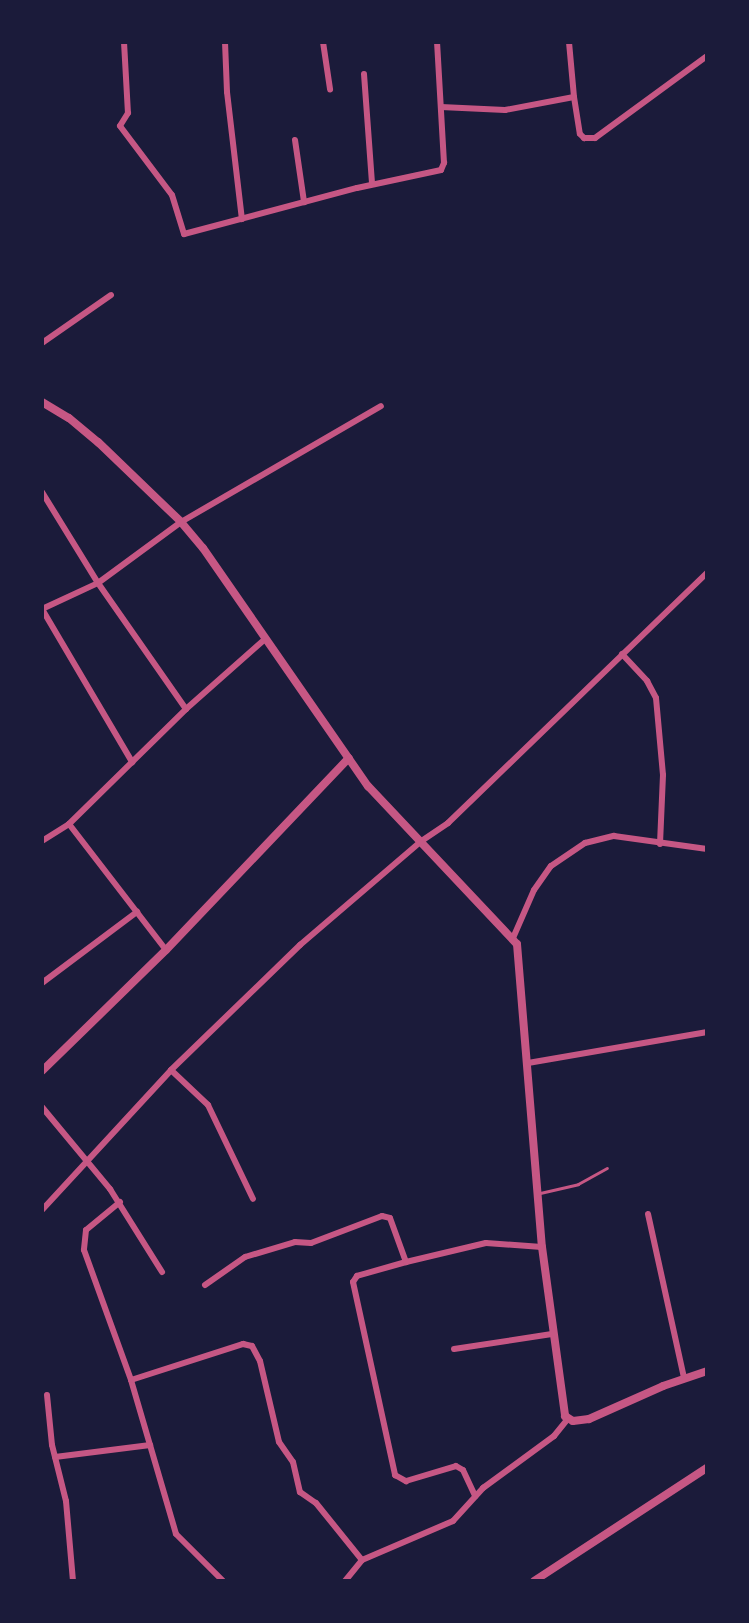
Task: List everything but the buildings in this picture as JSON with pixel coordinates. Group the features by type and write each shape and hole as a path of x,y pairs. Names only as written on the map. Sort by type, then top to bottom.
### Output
{"street":[{"path":"124,42 128,113 120,126 172,195 181,232 187,234 372,184 441,170 444,163 437,42"},
{"path":"225,42 242,219"},
{"path":"323,42 330,89"},
{"path":"569,42 574,97 580,134 584,138 595,138 707,56"},
{"path":"364,74 372,184"},
{"path":"441,107 505,110 574,97"},
{"path":"295,140 304,202"},
{"path":"42,343 111,295"},
{"path":"42,402 69,418 98,442 181,522 203,548 368,786 513,938 518,949 542,1247 561,1405 568,1419"},
{"path":"132,762 42,609 98,583 181,522 381,406"},
{"path":"42,492 98,583 186,709"},
{"path":"42,1210 171,1070 300,945 420,842 448,823 707,573"},
{"path":"42,841 69,824 186,709 265,639"},
{"path":"622,654 647,681 656,698 663,775 660,844"},
{"path":"42,1071 166,950 349,758"},
{"path":"69,824 166,950"},
{"path":"513,938 534,890 551,866 573,849 599,837 614,836 707,849"},
{"path":"42,983 137,912"},
{"path":"528,1063 707,1032"},
{"path":"171,1070 208,1105 253,1199"},
{"path":"42,1107 120,1202 162,1272"},
{"path":"120,1202 86,1230 83,1243 131,1380 176,1534 223,1581"},
{"path":"648,1214 684,1378"},
{"path":"205,1285 245,1257 295,1242 311,1243 382,1216 390,1218 406,1262"},
{"path":"475,1496 463,1470 456,1466 406,1481 395,1475 353,1282 357,1276 486,1243 542,1247"},
{"path":"454,1349 552,1334"},
{"path":"131,1380 243,1344 252,1346 260,1361 279,1442 295,1468 300,1492 316,1503 362,1560"},
{"path":"568,1419 589,1419 707,1371"},
{"path":"47,1395 55,1457 66,1501 73,1581"},
{"path":"345,1581 362,1560 453,1521 475,1496 554,1436 568,1419"},
{"path":"55,1457 150,1445"},
{"path":"534,1581 707,1468"}],"lane":[{"path":"537,1193 578,1184 607,1168"}]}
